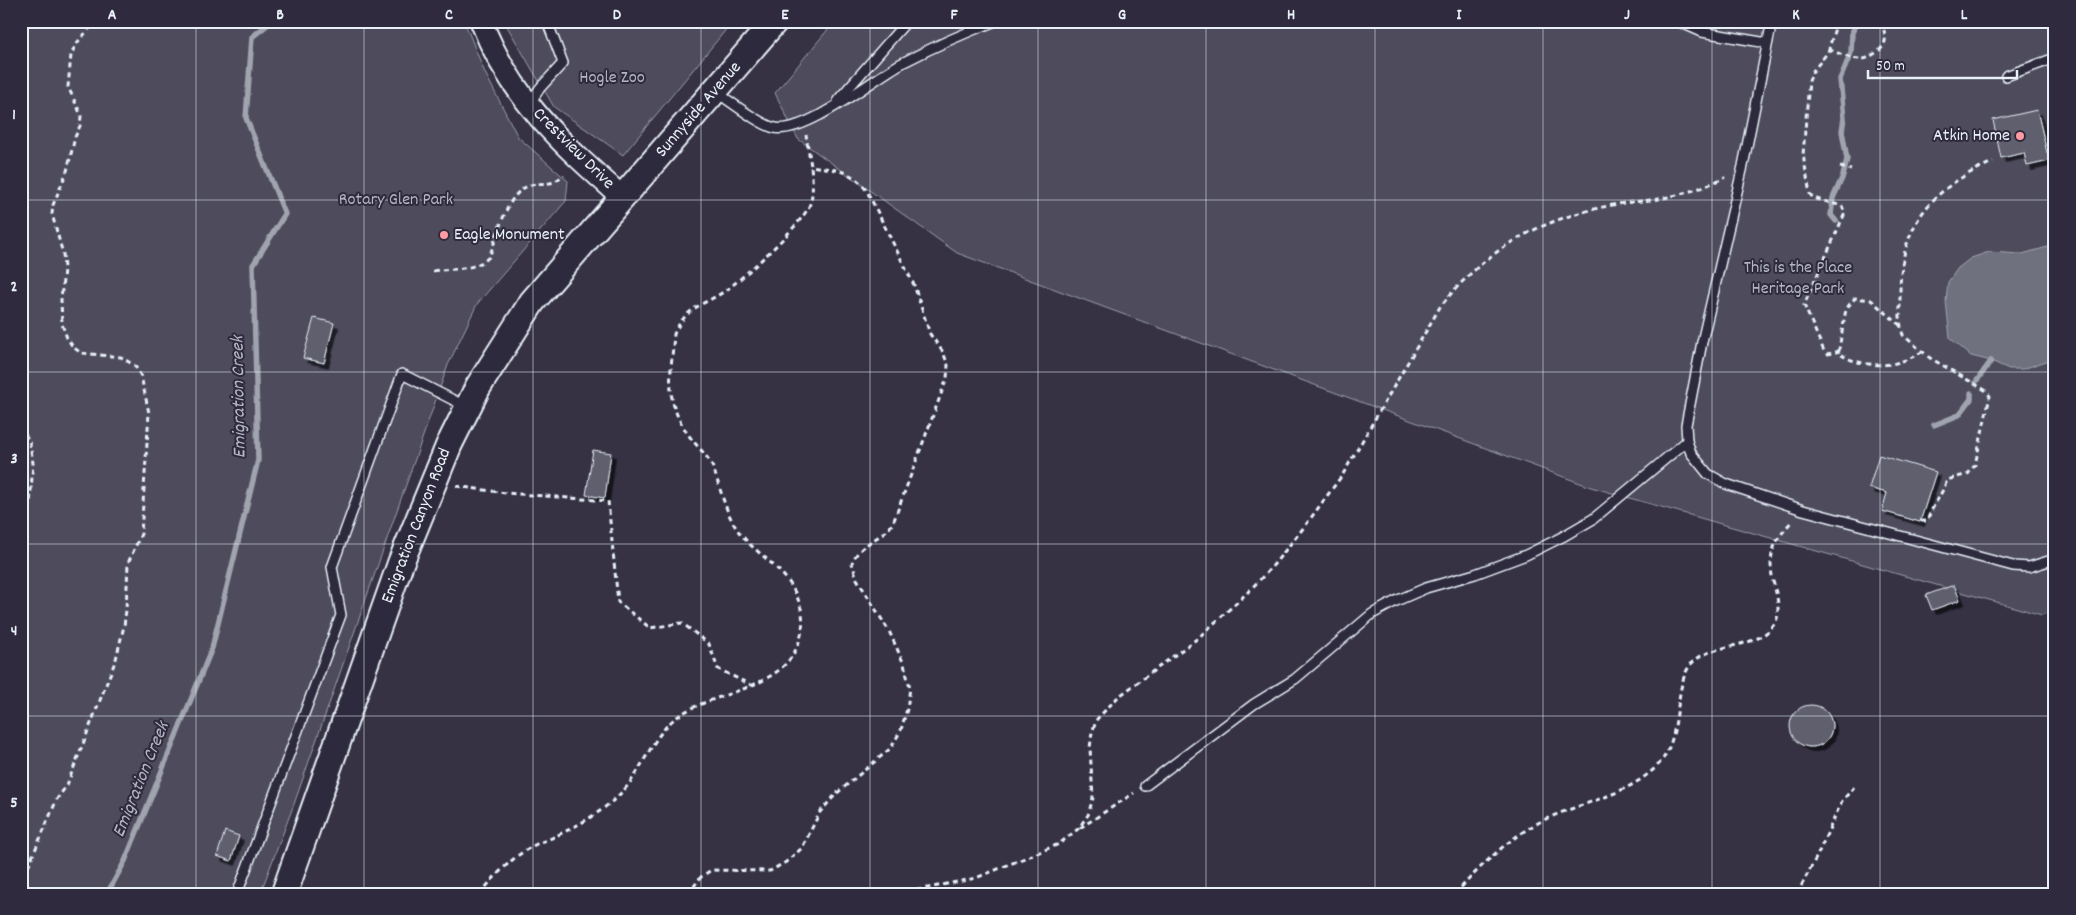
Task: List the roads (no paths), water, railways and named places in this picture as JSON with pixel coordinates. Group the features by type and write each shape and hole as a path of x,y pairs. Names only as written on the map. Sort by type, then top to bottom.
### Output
{"main road":[{"name":"Sunnyside Avenue","path":"622,198 775,21"},
{"name":"Emigration Canyon Road","path":"284,894 400,562 432,483 467,407 494,360 532,302 622,198"}],"street":[{"name":"Crestview Drive","path":"481,21 499,60 528,105 556,138 622,198"}],"lane":[{"path":"528,105 540,88 563,63 547,21"},
{"path":"831,108 907,21"},
{"path":"715,92 771,127 790,128 831,108 901,64 968,31 996,21"},
{"path":"1676,21 1702,32 1767,43"},
{"path":"1772,21 1743,166 1702,342 1686,425 1687,441 1691,453 1696,462 1726,484 1803,510 2013,566 2029,567 2055,559"},
{"path":"2006,76 2055,58"},
{"path":"236,894 342,615 332,567 402,374 467,407"},
{"path":"1144,786 1254,704 1295,679 1372,614 1426,588 1475,574 1526,555 1593,519 1687,441"}],"water":[{"path":"2055,245 2055,358 2023,369 2009,369 1991,361 1971,356 1950,338 1946,301 1948,282 1958,268 1971,258 1989,252 2022,254"}],"waterway":[{"name":"Emigration Creek","path":"107,894 125,861 212,648 258,460 253,265 285,214 246,118 252,37 272,21"},
{"path":"1836,221 1831,215 1833,198 1843,176 1847,159 1842,131 1844,118 1840,79 1851,53 1852,32 1859,21"},
{"path":"1976,382 1991,361"},
{"path":"1934,425 1959,415 1971,399 1971,393"}],"place":[{"name":"Atkin Home","path":"2020,136"},
{"name":"Eagle Monument","path":"444,235"}],"park label":[{"name":"Hogle Zoo","path":"612,78"},
{"name":"Rotary Glen Park","path":"396,200"},
{"name":"This is the Place Heritage Park","path":"1798,278"}]}
